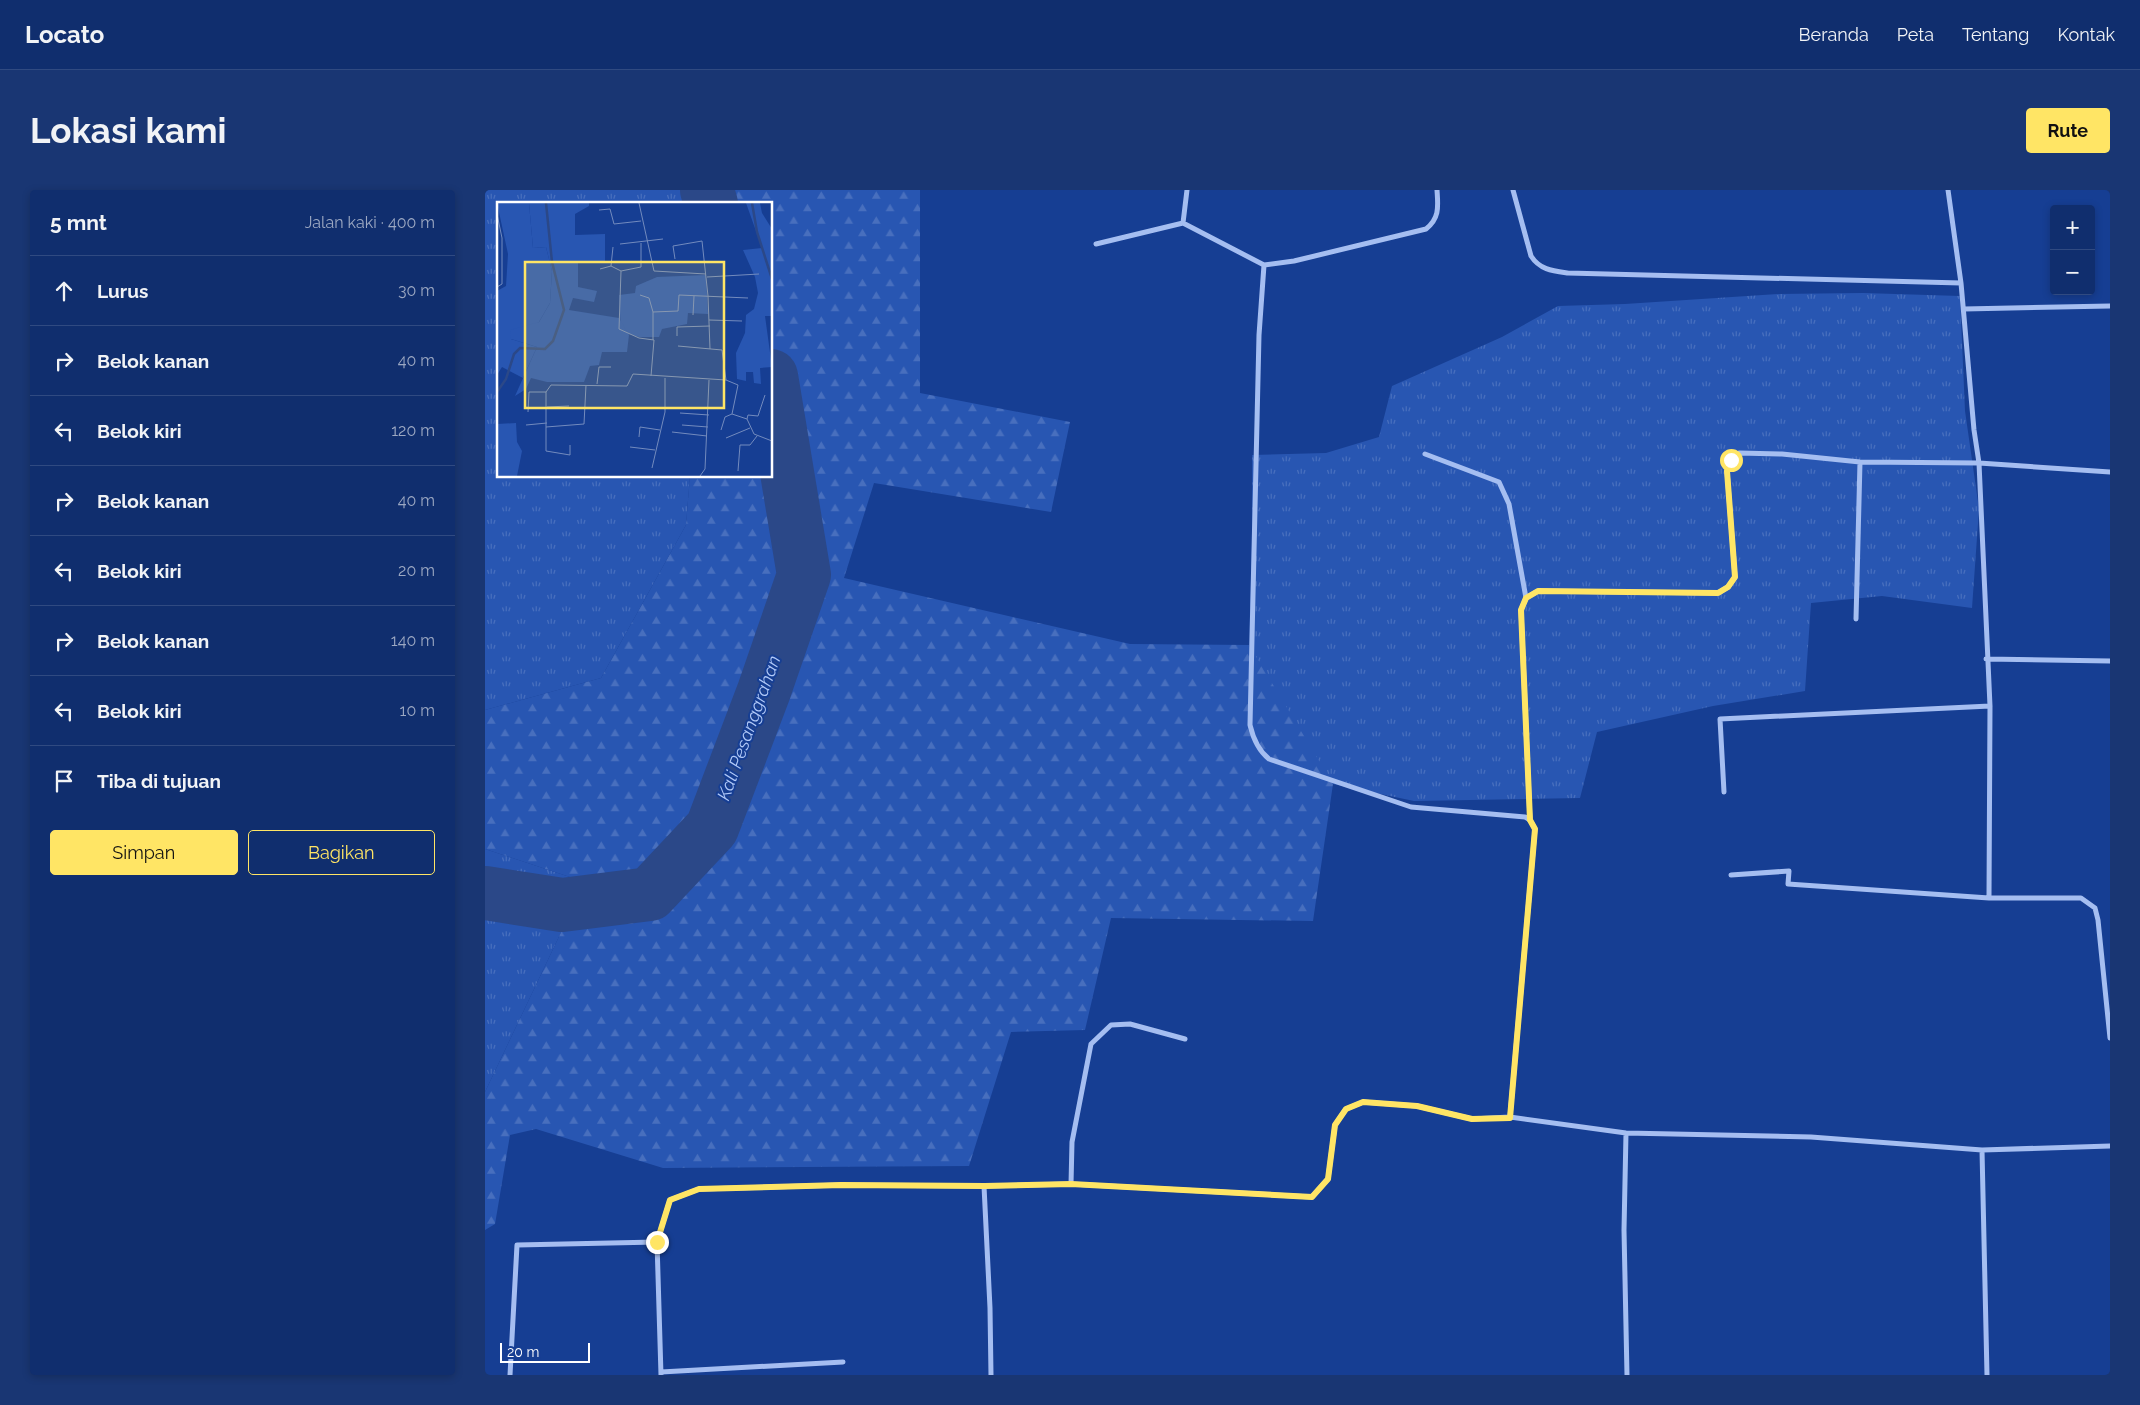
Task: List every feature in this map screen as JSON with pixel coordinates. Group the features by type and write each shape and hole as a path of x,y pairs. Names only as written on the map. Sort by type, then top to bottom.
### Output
{"street":[{"path":"1183,223 1187,190"},
{"path":"1096,244 1183,223 1264,265 1294,261 1426,229 1434,223 1438,213 1437,190"},
{"path":"1513,190 1531,256 1535,263 1552,271 1568,273 1961,283"},
{"path":"1948,190 1964,309 1974,430 1979,463 1986,659 1990,706 1989,898"},
{"path":"1264,265 1259,344 1250,725 1262,754 1269,760 1411,807 1525,817 1530,820"},
{"path":"1964,309 2110,306"},
{"path":"1425,454 1499,482 1509,504 1526,598 1521,610 1530,820 1535,829 1510,1118"},
{"path":"1526,598 1538,591 1718,593 1728,587 1735,577 1727,471 1731,460 1739,454 1782,454 1860,462 1979,463 2110,472"},
{"path":"1856,619 1860,462"},
{"path":"1986,659 2110,661"},
{"path":"1724,792 1720,719 1990,706"},
{"path":"1731,875 1789,871 1787,884 1989,898 2081,898 2095,908 2098,920 2110,1038"},
{"path":"1071,1184 1072,1142 1091,1044 1111,1025 1130,1024 1185,1039"},
{"path":"843,1362 661,1374 657,1242 670,1200 699,1189 841,1185 985,1186 1071,1184 1312,1197 1328,1179 1335,1125 1346,1109 1363,1102 1417,1106 1472,1119 1510,1118 1626,1133 1811,1137 1982,1150 2110,1146"},
{"path":"1626,1133 1624,1230 1627,1375"},
{"path":"1982,1150 1987,1375"},
{"path":"985,1186 991,1375"},
{"path":"510,1375 517,1245 657,1242"}],"green space":[{"path":"485,190 690,190 693,202 497,202 497,478 690,478 686,525 601,678 485,710"},
{"path":"690,190 920,190 920,393 1070,422 1051,512 874,483 844,578 1130,644 1249,645 1333,784 1313,921 1111,918 1085,1030 1011,1032 969,1166 663,1168 536,1129 510,1135 495,1224 485,1230 485,1092 585,882 485,849 485,710 601,678 686,525 690,478 773,478 773,202 693,202"},
{"path":"1863,293 1960,296 1965,411 1979,509 1972,608 1882,596 1811,603 1805,691 1713,706 1597,732 1580,798 1414,801 1333,784 1268,758 1249,645 1252,455 1326,453 1379,437 1392,386 1502,337 1558,306 1625,304 1778,294"},
{"path":"485,849 585,882 485,1092"}],"waterway":[{"name":"Kali Pesanggrahan","path":"707,190 710,202"},
{"name":"Kali Pesanggrahan","path":"485,893 562,905 650,894 712,828 764,691 804,575 773,388"}],"route":[{"path":"657,1242 670,1200 699,1189 841,1185 985,1186 1071,1184 1312,1197 1328,1179 1335,1125 1346,1109 1363,1102 1417,1106 1472,1119 1510,1118 1535,829 1530,820 1521,610 1526,598 1538,591 1718,593 1728,587 1735,577 1727,471 1731,460"}]}
